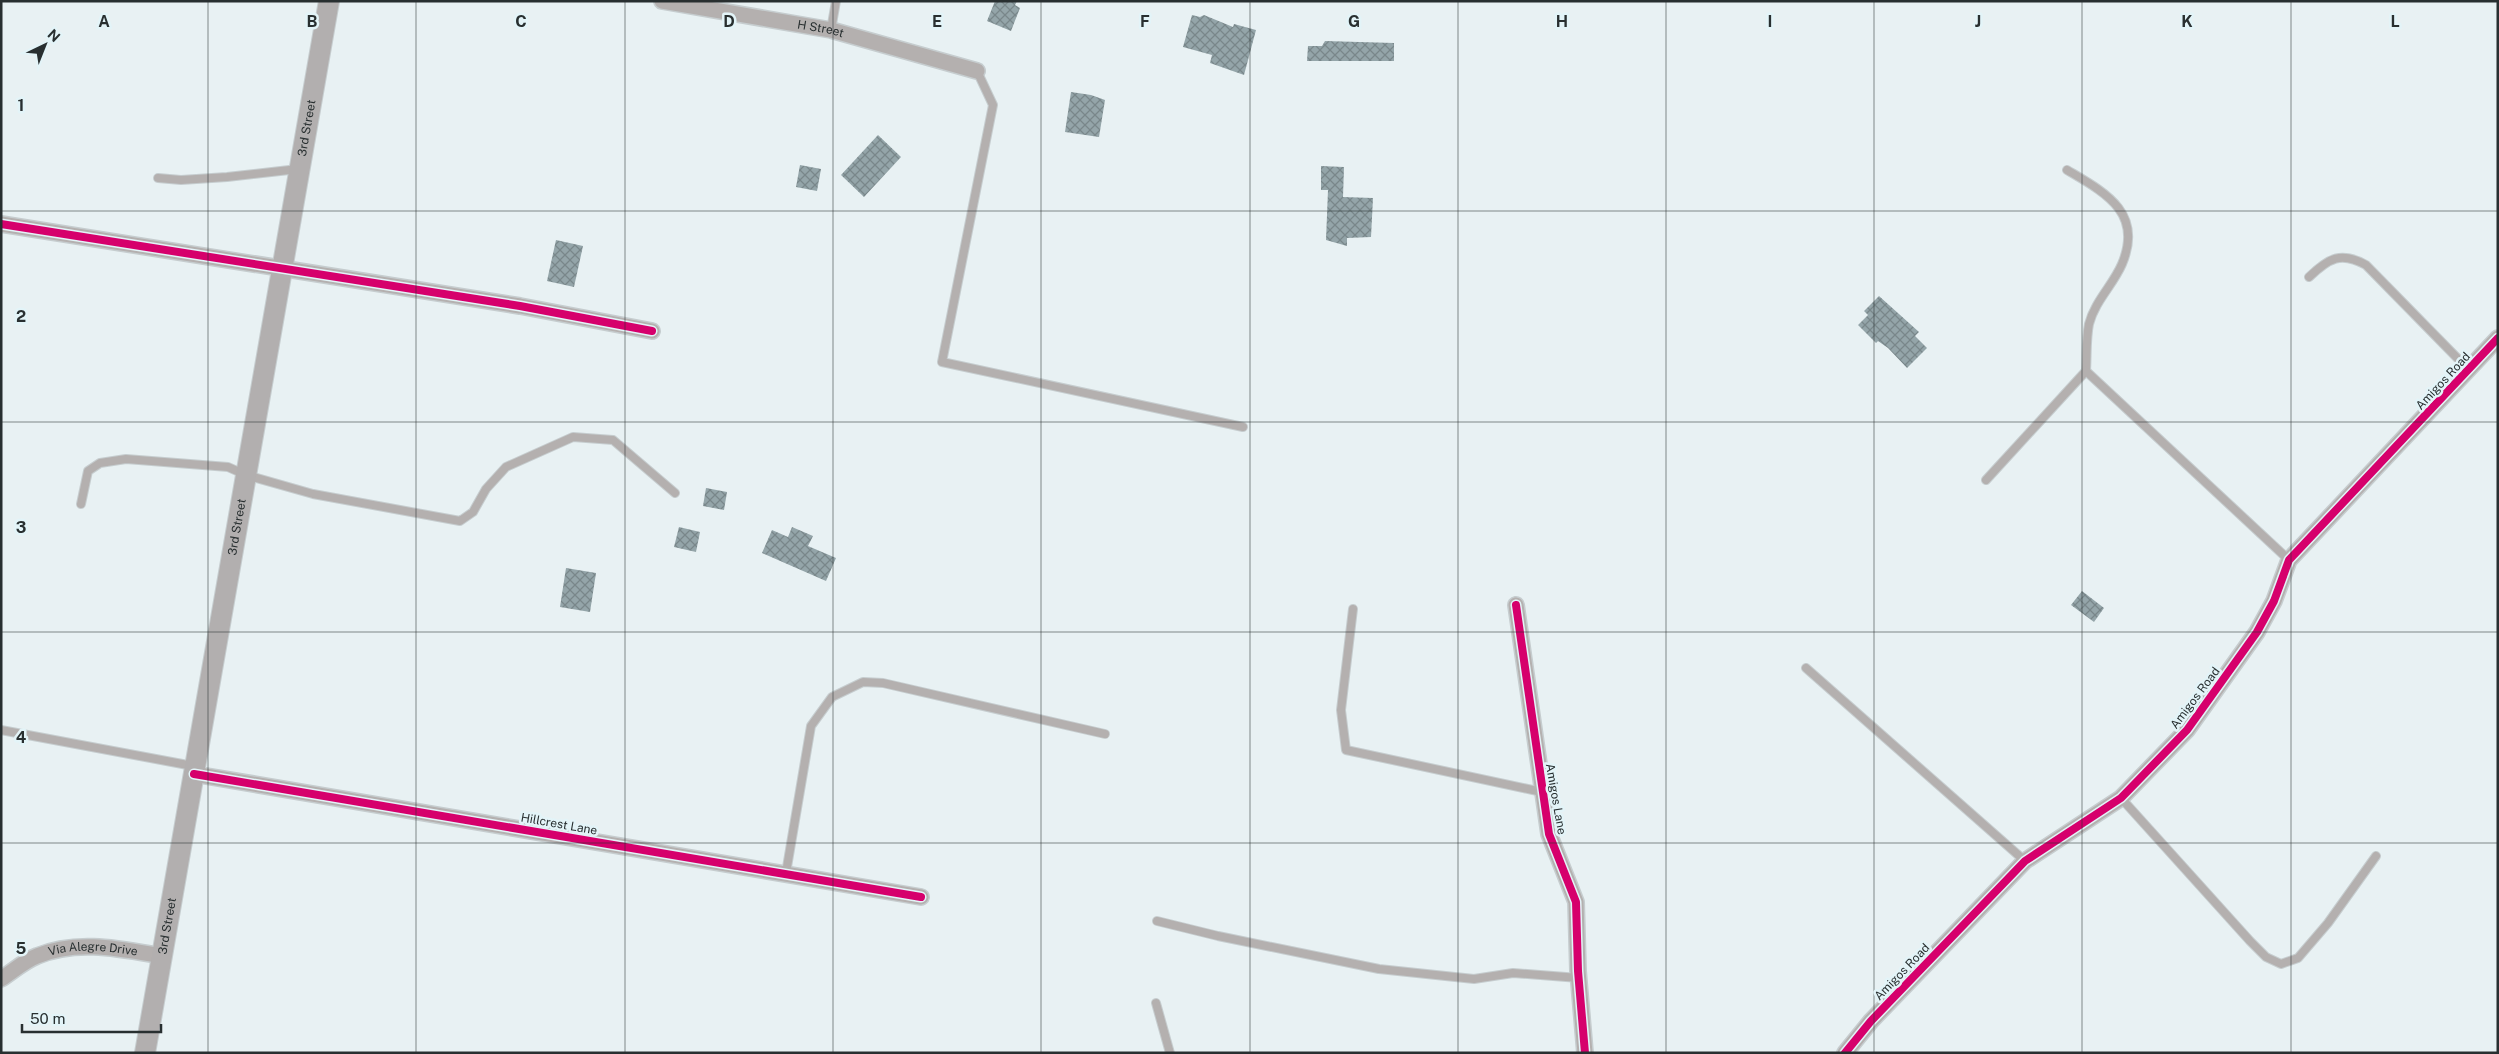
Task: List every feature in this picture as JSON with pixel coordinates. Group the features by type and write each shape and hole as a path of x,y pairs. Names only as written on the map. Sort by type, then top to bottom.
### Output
{"main road":[{"name":"3rd Street","path":"145,1053 329,1"}],"street":[{"name":"H Street","path":"662,1 831,30 977,71"},
{"path":"1,224 520,306 652,331"},
{"name":"Amigos Road","path":"1845,1053 1871,1021 2025,861 2121,798 2187,730 2257,632 2274,601 2290,560 2498,338"},
{"name":"Amigos Lane","path":"1516,605 1549,834 1576,902 1579,978 1585,1053"},
{"name":"Hillcrest Lane","path":"195,770 921,898"},
{"name":"Via Alegre Drive","path":"1,979 35,957 55,950 102,946 162,956"}],"lane":[{"path":"831,30 836,1"},
{"path":"977,71 993,105 942,362 1243,427"},
{"path":"158,178 181,180 227,177 277,173 300,168"},
{"path":"1986,480 2086,370 2089,325 2098,303 2122,264 2127,246 2127,225 2119,207 2104,192 2067,170"},
{"path":"2308,277 2336,257 2353,258 2366,265 2469,370"},
{"path":"2086,370 2290,560"},
{"path":"81,504 88,471 100,463 126,459 228,467 246,475 313,494 460,521 473,512 486,489 506,467 553,444 573,437 612,440 675,494"},
{"path":"1352,610 1341,710 1346,750 1542,792"},
{"path":"1806,668 2025,861"},
{"path":"786,874 811,726 832,697 863,682 883,683 1106,734"},
{"path":"1,730 195,770"},
{"path":"2121,798 2250,941 2266,957 2281,964 2298,958 2316,937 2376,856"},
{"path":"1157,921 1218,936 1379,969 1474,979 1513,974 1579,978"},
{"path":"1156,1003 1170,1053"}],"building":[{"path":"995,1 1017,1 1015,5 1020,8 1011,31 987,21"},
{"path":"1192,15 1200,17 1204,15 1233,27 1234,24 1256,30 1244,75 1210,63 1212,55 1183,47"},
{"path":"1325,41 1394,43 1394,61 1307,61 1308,46 1322,46"},
{"path":"1071,92 1091,95 1105,100 1099,137 1065,132"},
{"path":"878,135 901,157 864,197 841,175"},
{"path":"800,165 821,169 817,191 796,187"},
{"path":"1321,166 1344,167 1343,197 1373,198 1371,237 1347,238 1347,246 1326,240 1328,190 1321,190"},
{"path":"556,240 583,246 574,287 547,281"},
{"path":"1879,296 1919,332 1915,336 1927,348 1907,368 1888,348 1878,341 1876,343 1858,325 1868,315 1864,311"},
{"path":"706,488 727,492 724,510 703,506"},
{"path":"679,527 700,532 696,552 674,547"},
{"path":"792,527 813,536 808,546 836,558 826,581 762,553 772,530 788,537"},
{"path":"566,568 596,573 590,612 560,607"},
{"path":"2082,591 2104,608 2094,622 2071,605"}],"cycle path":[{"path":"1,224 520,306 652,331"},
{"path":"1845,1053 1871,1021 2025,861 2121,798 2187,730 2257,632 2274,601 2289,560 2498,338"},
{"path":"1516,605 1549,834 1576,902 1578,971 1585,1053"},
{"path":"194,774 921,897"}]}
